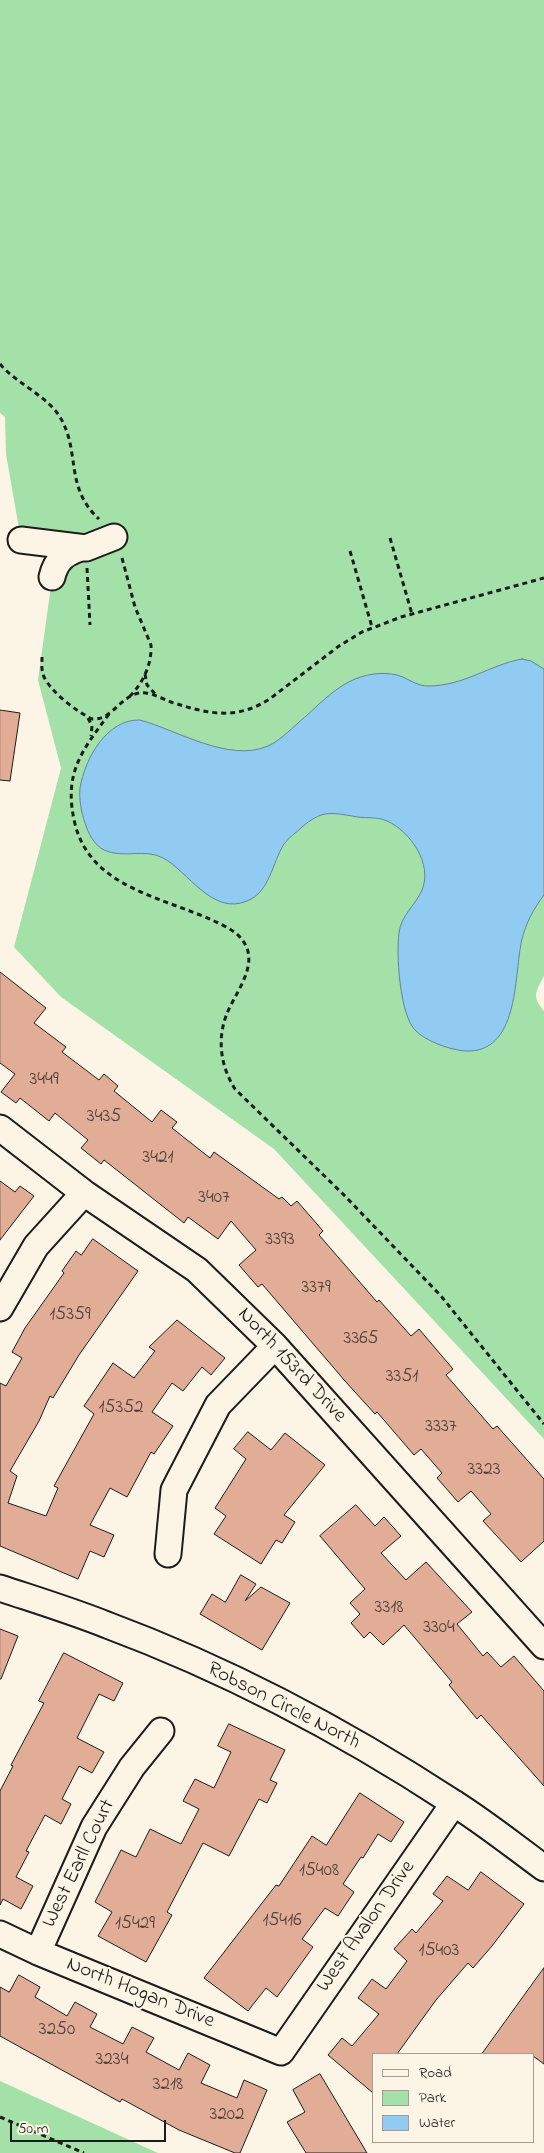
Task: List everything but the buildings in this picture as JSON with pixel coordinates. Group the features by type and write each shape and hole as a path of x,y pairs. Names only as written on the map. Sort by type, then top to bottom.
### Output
{"street":[{"path":"52,577 56,565 70,551 114,537"},
{"path":"21,540 83,548"},
{"name":"North 153rd Drive","path":"0,1128 84,1193 197,1270 275,1346 544,1646"},
{"path":"0,1308 36,1246 84,1193"},
{"path":"168,1554 174,1490 218,1405 275,1346"},
{"name":"Robson Circle North","path":"0,1588 107,1625 231,1679 330,1728 454,1803 544,1868"},
{"name":"West Earll Court","path":"38,1952 94,1827 132,1767 161,1731"},
{"name":"West Avalon Drive","path":"281,2052 454,1803"},
{"name":"North Hogan Drive","path":"0,1934 38,1952 281,2052"}],"path":[{"path":"390,538 412,614"},
{"path":"83,548 90,625"},
{"path":"350,551 372,628"},
{"path":"88,742 118,704 137,694 148,693 194,708 224,714 251,710 284,689 339,646 372,628 412,614 544,578"},
{"path":"42,657 42,670 46,681 56,692 86,716 90,721 92,729 70,787 76,826 90,856 104,872 119,882 226,926 238,935 246,945 248,966 226,1016 221,1042 227,1074 235,1089 344,1195 441,1296 544,1424"},
{"path":"145,674 145,682 149,689 161,698"},
{"path":"86,716 98,720 109,714"},
{"path":"0,2117 84,2153"}],"green space":[{"path":"0,0 544,0 544,976 536,998 544,1011 544,1439 274,1149 61,997 14,947 61,768 38,680 53,571 47,555 21,540 6,454 5,417 0,413"},
{"path":"0,2081 158,2153 0,2153"}],"water":[{"path":"522,659 531,661 544,669 544,895 531,916 522,939 512,1007 506,1023 498,1037 486,1047 463,1051 438,1044 416,1031 408,1018 404,1007 400,981 399,933 402,921 422,890 425,880 424,870 422,859 411,840 404,832 387,821 344,815 320,815 302,827 284,844 261,891 247,901 234,904 212,897 201,890 172,864 156,855 111,853 100,848 94,842 86,827 81,810 80,788 87,765 92,753 108,733 128,721 140,720 220,748 237,751 253,750 268,746 276,741 332,693 355,679 373,674 391,674 421,685 441,685 453,683"}]}
